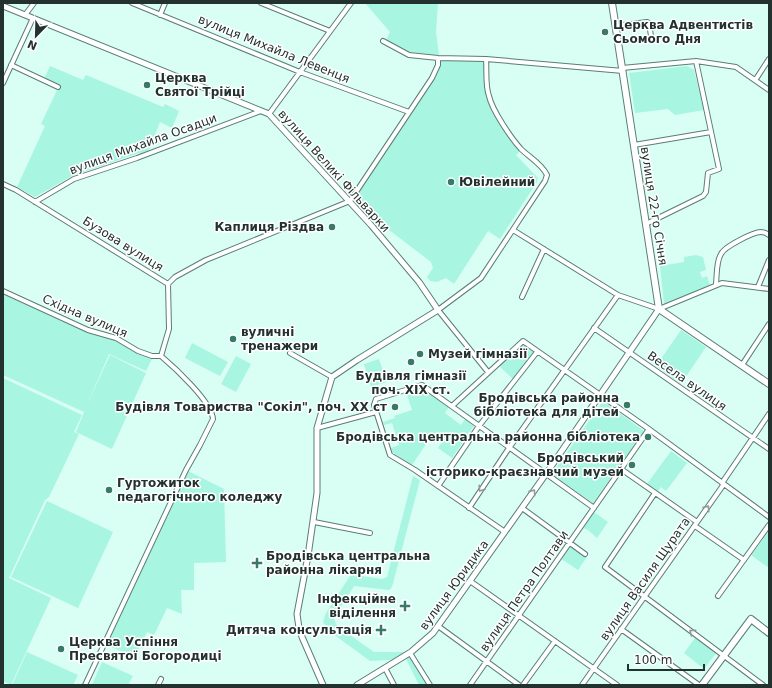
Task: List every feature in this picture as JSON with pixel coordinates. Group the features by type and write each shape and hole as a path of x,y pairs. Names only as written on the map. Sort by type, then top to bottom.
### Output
{"main road":[{"name":"вулиця 22-го Січня","path":"612,3 659,310"},
{"path":"659,310 769,384"},
{"path":"702,685 750,619 769,633"}],"street":[{"path":"25,15 34,3"},
{"name":"вулиця Михайла Левенця","path":"132,3 300,72 409,112"},
{"path":"160,14 165,3"},
{"path":"261,3 330,32"},
{"path":"269,114 351,3"},
{"name":"вулиця Великі Фільварки","path":"3,6 269,114 350,201 419,282 438,310 488,372"},
{"path":"3,83 33,18"},
{"path":"616,26 647,22 649,23 651,36"},
{"path":"383,41 409,54 438,58 486,59 622,69 696,61 736,67 756,79 769,90"},
{"path":"168,284 174,277 206,260 350,201 432,78 438,65 438,58"},
{"path":"323,685 299,628 297,614 318,493 317,428 332,377 438,310 482,278 547,175 513,139 491,104 488,95 486,59"},
{"path":"756,79 769,59"},
{"path":"646,224 703,196 706,192 708,173 719,169 696,61"},
{"path":"11,65 58,87"},
{"name":"вулиця Михайла Осадци","path":"35,202 74,179 137,158 261,111"},
{"path":"634,145 711,132"},
{"name":"Бузова вулиця","path":"3,184 168,284 169,329 161,356"},
{"path":"513,230 618,295 659,310"},
{"path":"716,284 719,257 724,249 752,234 764,232 769,235"},
{"path":"522,297 544,249"},
{"path":"758,288 769,260"},
{"path":"600,395 659,310 722,282 769,290"},
{"name":"Східна вулиця","path":"3,291 88,330 116,338 138,351 152,356 161,356"},
{"path":"469,508 509,448 618,295"},
{"path":"742,365 769,324"},
{"name":"Весела вулиця","path":"594,328 769,449"},
{"path":"452,406 523,340 537,352 649,429 769,517"},
{"path":"438,486 479,426 537,352"},
{"path":"290,353 332,377"},
{"path":"85,685 183,475 200,445 212,419 210,408 178,371 161,356"},
{"path":"505,532 389,453 374,404 376,399 422,385 594,508"},
{"name":"вулиця Юридика","path":"357,685 410,652 427,639 438,626 600,395"},
{"path":"317,428 376,412"},
{"name":"вулиця Василя Щурата","path":"582,685 696,524 769,414"},
{"name":"вулиця Петра Полтави","path":"470,685 649,429"},
{"path":"621,469 744,560"},
{"path":"655,493 605,567 763,685"},
{"path":"522,508 585,554"},
{"path":"314,522 370,533"},
{"path":"718,596 769,525"},
{"path":"470,582 617,685"},
{"path":"438,626 519,685"},
{"path":"621,629 698,685"},
{"path":"523,685 554,641"},
{"path":"410,652 430,685"},
{"path":"385,668 394,685"},
{"path":"158,685 161,679"}],"green space":[{"path":"365,3 438,3 436,32 439,55 410,52 386,40 390,32"},
{"name":"Ювілейний","path":"440,59 486,61 487,95 519,148 519,152 516,155 538,178 537,182 500,239 488,231 454,284 446,278 437,282 430,281 427,277 433,268 431,262 376,220 355,197 433,80"},
{"path":"50,66 83,80 86,75 163,107 165,104 179,111 172,128 160,122 147,155 137,158 139,153 72,176 35,197 17,187 45,126 41,124 58,88 43,81"},
{"path":"687,66 694,70 704,110 675,115 668,109 635,113 629,73"},
{"path":"696,255 703,257 706,270 700,272 702,278 707,276 710,286 664,304 660,266 684,262 684,257"},
{"path":"3,294 61,321 88,332 114,340 153,357 146,371 109,354 86,407 110,355 146,373 112,449 76,432 84,412 3,375"},
{"path":"681,330 706,347 681,384 656,366"},
{"path":"523,341 537,352 514,380 497,364"},
{"path":"192,343 228,362 220,376 185,358"},
{"path":"236,356 251,364 236,392 221,384"},
{"path":"379,359 387,382 371,387 364,364"},
{"path":"3,378 82,415 74,432 79,434 49,497 45,500 9,578 51,598 11,685 3,681"},
{"path":"425,390 449,407 445,413 461,425 465,419 474,426 452,458 438,448 442,442 432,435 412,465 393,453 391,448 399,445 392,423 384,425 383,422 395,418 394,416 412,410 407,395"},
{"path":"603,401 644,431 593,503 552,474"},
{"path":"671,451 687,463 666,491 661,487 658,491 647,484"},
{"path":"186,470 224,489 226,562 194,563 194,590 181,590 182,614 167,608 154,635 147,632 135,657 104,644"},
{"path":"413,476 420,480 392,587 389,590 354,586 334,618 336,624 340,628 374,652 408,652 428,685 419,685 406,659 370,661 329,631 323,622 326,613 350,576 355,575 382,579 387,577"},
{"path":"47,501 113,532 78,608 11,577"},
{"path":"594,512 608,522 597,538 588,530 583,528"},
{"path":"769,531 769,568 751,555"},
{"path":"570,544 587,557 578,570 560,558"},
{"path":"695,638 716,653 704,669 684,653"},
{"path":"27,652 78,675 73,685 12,685"},
{"path":"102,662 133,676 128,685 92,685"}],"place":[{"name":"Церква Адвентистів Сьомого Дня","path":"605,32"},
{"name":"Церква Святої Трійці","path":"147,85"},
{"name":"Ювілейний","path":"451,182"},
{"name":"Каплиця Різдва","path":"332,227"},
{"name":"вуличні тренажери","path":"233,339"},
{"name":"Музей гімназії","path":"420,354"},
{"name":"Будівля гімназії поч. XIX ст.","path":"411,362"},
{"name":"Бродівська районна бібліотека для дітей","path":"627,405"},
{"name":"Будівля Товариства \"Сокіл\", поч. ХХ ст","path":"395,407"},
{"name":"Бродівська центральна районна бібліотека","path":"648,437"},
{"name":"Бродівський історико-краєзнавчий музей","path":"632,465"},
{"name":"Гуртожиток педагогічного коледжу","path":"109,490"},
{"name":"Бродівська центральна районна лікарня","path":"257,563"},
{"name":"Інфекційне віділення","path":"405,606"},
{"name":"Дитяча консультація","path":"381,630"},
{"name":"Церква Успіння Пресвятої Богородиці","path":"61,649"}]}
